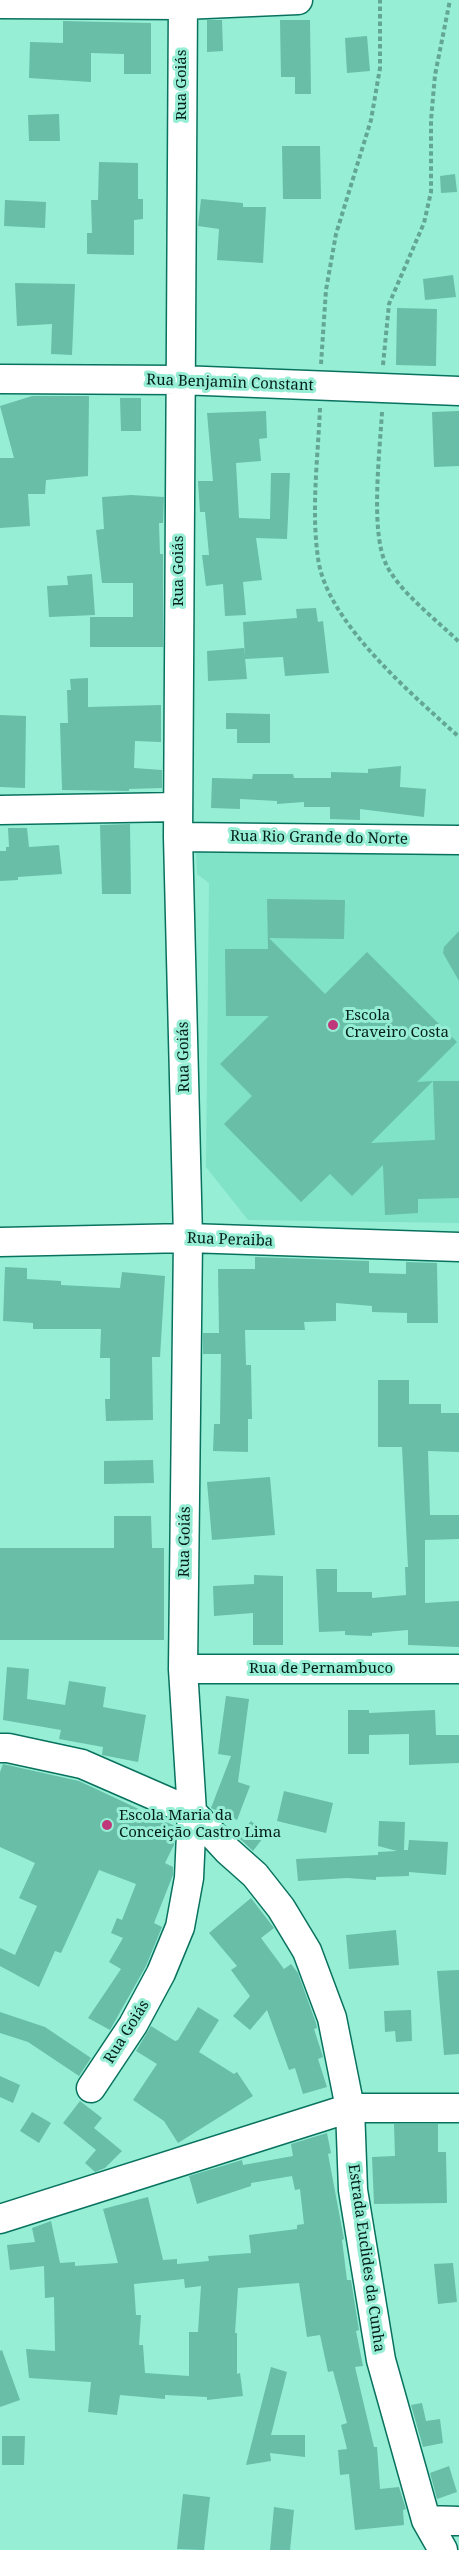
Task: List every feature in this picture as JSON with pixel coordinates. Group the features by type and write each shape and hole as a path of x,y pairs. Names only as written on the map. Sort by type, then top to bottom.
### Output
{"street":[{"path":"0,4 298,0"},
{"name":"Rua Goiás","path":"91,2088 133,2025 161,1973 180,1927 189,1878 192,1812 183,1669 188,1238 178,837 183,3"},
{"name":"Rua Benjamin Constant","path":"0,379 180,380 459,391"},
{"path":"0,810 178,807"},
{"name":"Rua Rio Grande do Norte","path":"178,837 459,840"},
{"name":"Rua Peraiba","path":"0,1242 188,1238 459,1247"},
{"name":"Rua de Pernambuco","path":"183,1669 459,1669"},
{"name":"Estrada Euclides da Cunha","path":"0,1748 82,1764 192,1812 228,1851 255,1875 281,1908 307,1951 332,2018 350,2108 353,2190 377,2338 403,2443 426,2520 443,2550"},
{"path":"0,2219 350,2108 459,2108"},
{"path":"426,2520 459,2522"}],"path":[{"path":"450,0 435,75 431,120 431,192 424,223 389,304 383,342 378,503 381,548 386,564 397,581 459,642"}],"shaded area":[{"name":"Escola Craveiro Costa","path":"196,852 459,855 459,1223 248,1220 206,1167 209,883 197,874"}],"building":[{"path":"207,20 222,20 223,51 207,52"},
{"path":"280,20 310,20 311,94 295,94 295,77 281,77"},
{"path":"63,21 151,23 151,74 124,74 124,54 91,53 91,82 29,78 30,42 63,43"},
{"path":"367,36 370,71 347,73 345,38"},
{"path":"59,114 60,141 29,141 28,115"},
{"path":"282,146 320,146 321,199 283,199"},
{"path":"99,162 138,163 138,199 143,199 143,219 134,220 134,255 87,254 87,233 92,233 91,200 98,200"},
{"path":"455,174 457,192 441,193 440,176"},
{"path":"201,199 243,203 243,207 266,207 263,263 217,260 219,229 198,226"},
{"path":"5,200 46,202 45,228 4,226"},
{"path":"453,275 456,297 425,300 423,279"},
{"path":"15,283 75,284 72,355 51,354 52,324 17,326"},
{"path":"397,308 437,309 436,366 396,365"},
{"path":"32,396 89,396 88,476 46,480 45,494 28,494 30,526 0,528 0,458 14,458 0,406"},
{"path":"120,398 141,398 141,431 121,431"},
{"path":"266,411 267,438 259,439 261,461 236,463 239,518 270,519 271,473 290,473 287,539 256,538 262,580 243,582 246,615 225,616 223,584 206,586 202,555 209,555 205,512 200,512 198,481 213,481 207,413"},
{"path":"459,411 459,466 434,467 432,412"},
{"path":"131,495 164,497 163,523 159,523 160,554 163,554 163,647 90,647 90,617 133,617 133,583 102,583 96,530 104,529 102,497"},
{"path":"92,574 95,615 49,617 47,586 68,585 67,576"},
{"path":"316,608 318,622 323,621 329,673 285,676 283,657 245,659 243,622 297,618 296,609"},
{"path":"244,648 247,679 208,681 207,651"},
{"path":"88,678 88,707 161,705 161,742 135,741 134,768 162,770 162,788 129,789 129,791 62,790 60,723 68,723 67,690 71,690 70,679"},
{"path":"226,713 270,714 270,743 237,743 237,729 226,729"},
{"path":"0,715 26,716 25,788 0,787"},
{"path":"401,766 400,787 426,789 424,817 360,809 360,820 330,819 330,807 304,807 304,802 277,804 277,801 240,799 240,809 211,808 212,778 252,779 253,774 293,774 294,778 331,778 331,772 368,773 368,769"},
{"path":"130,824 131,894 102,894 100,825"},
{"path":"8,828 27,828 29,847 59,845 62,874 18,877 18,880 0,881 0,851 6,851 6,847 9,847"},
{"path":"267,899 345,900 344,939 269,938 325,994 367,952 457,1042 417,1082 433,1081 459,1081 459,1198 418,1199 418,1213 385,1215 383,1165 352,1196 330,1174 301,1202 224,1124 252,1096 220,1064 269,1016 226,1016 225,949 268,949","holes":["433,1081 435,1140 371,1143"]},
{"path":"459,931 459,981 443,953 444,947"},
{"path":"255,1257 369,1261 369,1273 406,1274 406,1262 437,1263 438,1323 407,1323 407,1313 372,1312 372,1306 336,1303 336,1321 304,1322 305,1330 245,1330 246,1365 251,1365 252,1419 248,1419 248,1452 213,1451 214,1424 220,1424 221,1354 203,1354 203,1333 219,1333 218,1269 255,1269"},
{"path":"5,1267 27,1268 27,1279 61,1281 61,1285 120,1288 122,1272 165,1276 160,1357 152,1357 153,1420 106,1421 105,1399 110,1399 110,1358 100,1358 101,1329 33,1329 33,1323 3,1321"},
{"path":"378,1380 409,1380 409,1404 441,1404 441,1413 459,1413 459,1452 428,1451 430,1515 459,1515 459,1539 425,1540 425,1603 459,1601 459,1647 408,1645 408,1630 372,1633 372,1636 345,1635 345,1631 319,1632 316,1569 337,1569 337,1592 372,1592 372,1598 406,1595 405,1567 408,1567 402,1447 378,1447"},
{"path":"153,1460 154,1483 104,1484 104,1461"},
{"path":"270,1477 275,1535 212,1540 207,1482"},
{"path":"114,1516 151,1516 152,1548 164,1548 164,1640 0,1640 0,1548 114,1548"},
{"path":"254,1575 283,1576 283,1645 253,1645 253,1613 214,1616 213,1586 254,1584"},
{"path":"7,1667 29,1669 27,1699 65,1705 69,1681 106,1687 103,1707 146,1715 138,1762 102,1755 103,1747 59,1739 61,1730 3,1720"},
{"path":"226,1696 249,1699 238,1782 250,1786 237,1820 211,1808 231,1756 218,1754"},
{"path":"348,1710 369,1710 369,1713 435,1710 436,1735 459,1735 459,1763 409,1765 409,1734 369,1735 369,1754 348,1754"},
{"path":"3,1764 79,1781 175,1826 174,1845 165,1863 173,1867 173,1875 154,1923 162,1927 146,1966 110,2030 88,2018 121,1969 109,1962 123,1938 111,1933 117,1918 122,1920 136,1884 99,1870 61,1953 55,1951 39,1987 0,1966 0,1948 15,1955 37,1906 19,1898 35,1863 0,1847 0,1772"},
{"path":"284,1791 333,1803 326,1833 277,1821"},
{"path":"251,1821 266,1834 253,1851 238,1837"},
{"path":"379,1821 405,1822 404,1850 408,1850 409,1840 448,1842 446,1875 409,1872 409,1876 376,1877 376,1880 347,1878 298,1881 296,1859 378,1855 378,1852 397,1851 378,1846"},
{"path":"251,1898 274,1928 261,1938 284,1969 291,1964 298,1973 316,2023 317,2028 314,2029 323,2057 318,2059 327,2087 303,2094 295,2068 289,2070 267,2010 250,2030 233,2016 250,1996 231,1970 237,1966 209,1933"},
{"path":"396,1930 399,1965 349,1969 346,1935"},
{"path":"459,1970 459,2054 444,2055 437,1971"},
{"path":"198,2007 219,2020 199,2052 234,2074 237,2072 253,2096 178,2143 164,2121 133,2100 157,2064 136,2051 151,2026 175,2041 178,2040"},
{"path":"411,2010 412,2041 396,2042 395,2031 385,2032 384,2011"},
{"path":"0,2012 45,2027 91,2058 79,2076 28,2042 0,2033"},
{"path":"0,2076 20,2085 13,2103 0,2097"},
{"path":"80,2101 102,2118 94,2128 122,2151 105,2168 95,2172 85,2163 96,2150 63,2123"},
{"path":"32,2112 51,2123 39,2143 20,2131"},
{"path":"394,2124 438,2124 438,2152 446,2152 447,2203 374,2204 372,2157 395,2156"},
{"path":"327,2133 331,2153 328,2154 344,2239 342,2240 347,2280 351,2280 359,2330 356,2331 363,2366 355,2367 374,2447 377,2447 380,2489 399,2487 406,2509 403,2510 404,2525 355,2530 349,2474 340,2475 338,2450 347,2449 341,2425 347,2423 333,2371 328,2372 320,2335 307,2337 299,2283 238,2288 235,2333 237,2333 237,2374 240,2373 243,2396 207,2400 207,2397 165,2395 165,2399 120,2395 117,2415 88,2412 91,2382 29,2378 26,2349 55,2351 54,2297 45,2298 44,2266 10,2270 7,2245 35,2242 32,2228 51,2221 60,2263 75,2262 75,2266 118,2263 103,2209 148,2197 163,2260 177,2259 177,2264 209,2261 208,2256 251,2253 249,2235 297,2229 297,2225 304,2224 300,2189 295,2190 292,2176 251,2183 251,2186 197,2204 189,2176 242,2160 243,2165 293,2156 291,2144","holes":["184,2279 185,2288 201,2286 198,2332 189,2332 189,2376 145,2373 143,2345 139,2345 141,2315 136,2315 134,2284"]},
{"path":"453,2263 457,2302 438,2304 434,2264"},
{"path":"2,2350 20,2400 0,2407 0,2351"},
{"path":"271,2367 287,2372 271,2435 305,2435 305,2457 270,2453 271,2461 246,2465"},
{"path":"422,2403 426,2421 440,2419 443,2443 423,2447 411,2405"},
{"path":"2,2436 25,2436 24,2465 2,2465"},
{"path":"449,2466 457,2492 437,2499 430,2473"},
{"path":"183,2494 210,2497 204,2550 177,2549"},
{"path":"274,2507 294,2510 290,2550 270,2550"}],"place":[{"name":"Escola Craveiro Costa","path":"333,1025"},
{"name":"Escola Maria da Conceição Castro Lima","path":"107,1825"}]}
